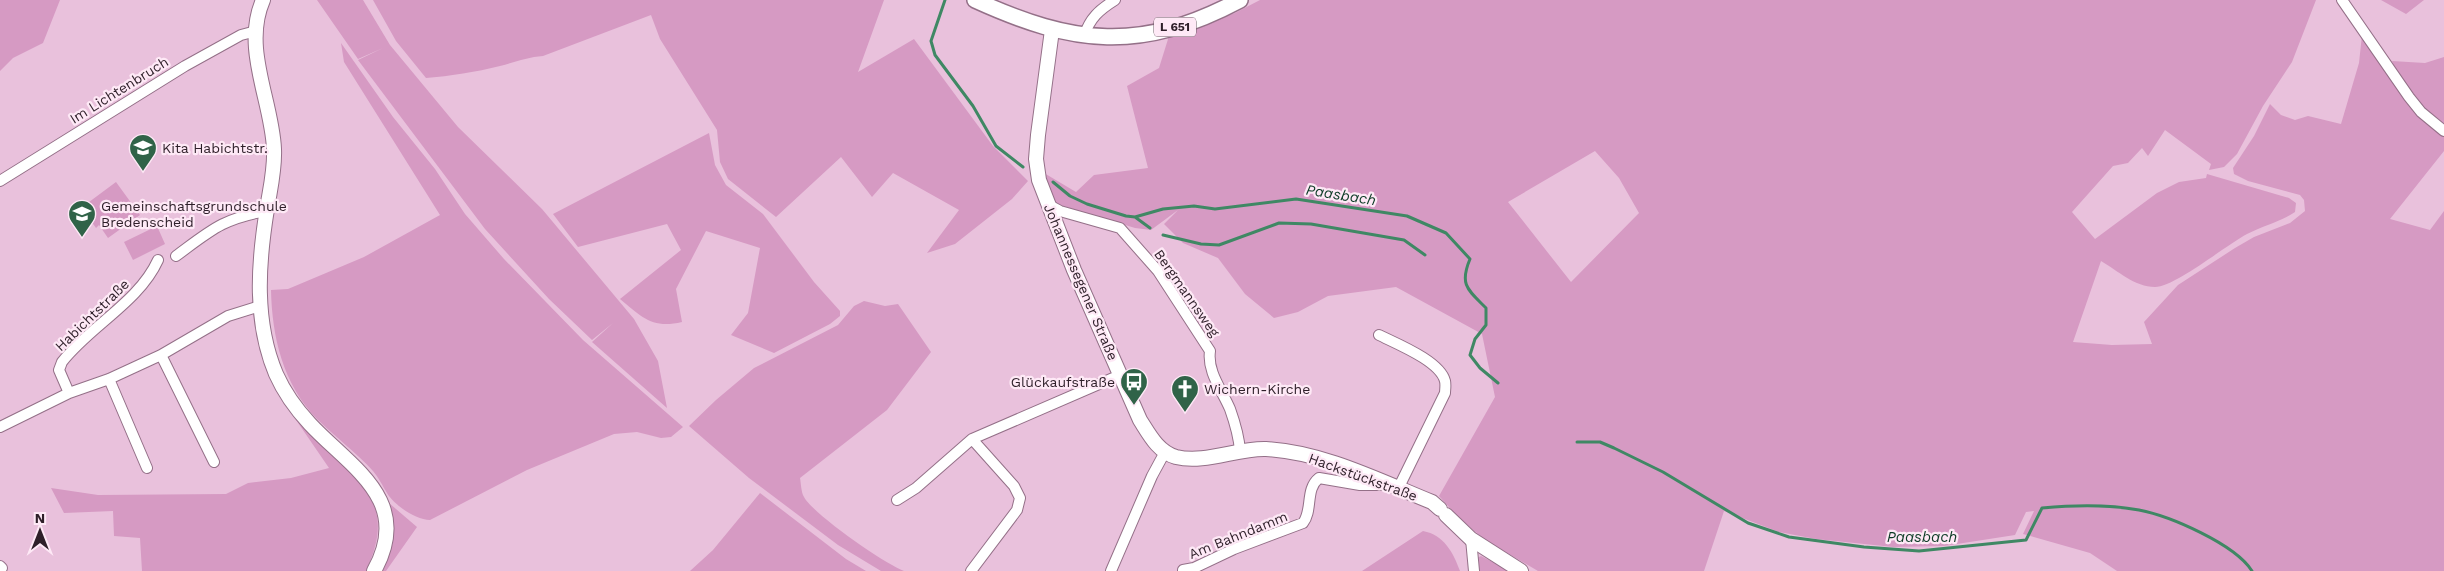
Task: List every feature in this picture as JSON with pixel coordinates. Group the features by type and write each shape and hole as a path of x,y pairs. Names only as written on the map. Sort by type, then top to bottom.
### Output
{"main road":[{"name":"L 651","path":"975,0 1024,22 1084,36 1148,34 1185,24 1240,0"}],"street":[{"path":"263,0 256,31 259,66 274,148 274,164 260,269 260,306 266,343 284,390 309,424 363,474 380,500 385,520 385,539 380,559 374,571"},
{"path":"1084,36 1089,22 1096,13 1115,0"},
{"path":"2342,0 2409,97 2421,112 2444,131"},
{"name":"Johannessegener Straße","path":"1052,30 1036,149 1039,180 1074,270 1140,420 1152,439 1165,452"},
{"name":"Im Lichtenbruch","path":"0,180 185,66 241,34 256,31"},
{"name":"Bergmannsweg","path":"1049,205 1068,213 1120,228 1158,271 1210,351 1208,362 1230,409 1238,436 1240,452"},
{"path":"176,256 219,224 234,218 267,211"},
{"name":"Habichtstraße","path":"69,393 59,370 62,362 150,278 158,260"},
{"path":"0,427 69,393 108,379 161,355 228,316 260,306"},
{"path":"1379,335 1418,354 1439,370 1445,381 1446,393 1393,487"},
{"path":"161,355 214,462"},
{"path":"897,500 916,488 972,439 1120,375"},
{"path":"108,379 148,468"},
{"path":"971,571 1017,510 1020,498 1014,486 972,439"},
{"name":"Hackstückstraße","path":"1165,452 1190,459 1266,449 1309,456 1432,502 1471,539 1521,571"},
{"path":"1111,571 1152,476 1165,452"},
{"name":"Am Bahndamm","path":"1182,570 1194,568 1234,549 1303,523 1309,516 1311,490 1319,478 1360,485 1393,487"},
{"path":"1471,539 1474,571"}],"shaded area":[{"path":"0,0 60,0 43,43 13,58 0,71"},
{"path":"317,0 363,0 390,45 458,127 542,209 634,319 658,361 667,408 592,342 613,323 592,340 549,299 485,229 358,60 383,48 358,59"},
{"path":"373,0 884,0 858,72 914,39 993,146 1028,181 1012,199 955,244 927,253 959,210 893,173 872,197 841,157 776,217 728,179 720,162 717,130 660,39 651,15 543,56 472,72 426,78 396,41"},
{"path":"1260,0 2316,0 2292,62 2263,106 2237,154 2224,167 2209,170 2211,164 2165,130 2148,156 2142,148 2128,163 2113,166 2072,212 2095,239 2157,193 2179,182 2206,178 2207,174 2289,198 2296,203 2295,212 2238,239 2187,273 2164,285 2155,287 2141,284 2127,278 2101,261 2073,342 2112,345 2152,344 2144,322 2178,285 2235,248 2254,237 2290,223 2305,211 2304,200 2300,195 2248,181 2234,174 2233,168 2254,136 2270,104 2281,115 2295,120 2308,116 2341,124 2359,63 2362,35 2444,135 2444,151 2390,219 2430,230 2444,211 2444,571 2117,571 2090,553 2023,534 2034,511 2026,512 2015,535 1944,546 1893,547 1816,539 1779,532 1724,511 1704,571 1538,571 1485,540 1458,517 1439,496 1495,397 1482,334 1396,287 1328,296 1298,312 1274,318 1245,294 1218,258 1183,243 1164,224 1178,210 1151,230 1135,228 1054,203 1042,185 1044,173 1076,192 1094,175 1148,168 1127,86 1159,68 1169,36 1235,13","holes":["1595,151 1619,178 1639,213 1571,282 1508,202"]},
{"path":"2381,0 2424,0 2406,14"},
{"path":"341,43 393,117 435,169 465,214 504,259 583,340 683,427 671,437 661,438 637,432 614,434 527,470 430,520 412,515 390,498 373,471 317,419 296,391 282,359 274,325 271,290 288,289 364,257 440,215 344,62"},
{"path":"2444,57 2444,127 2414,97 2401,79 2392,61 2425,63"},
{"path":"709,133 715,165 726,185 763,214 814,282 840,311 840,316 830,324 774,353 731,335 748,313 760,248 706,231 676,289 682,322 672,324 655,323 641,316 620,299 681,250 667,224 578,247 553,214"},
{"path":"116,182 140,215 108,238 99,225 96,228 91,221 94,219 85,205"},
{"path":"157,226 165,244 133,260 124,242"},
{"path":"864,301 885,306 898,304 931,352 887,410 800,478 801,488 804,497 821,515 850,538 904,571 881,571 838,545 749,478 689,426 754,368 838,325 854,306"},
{"path":"294,417 346,468 368,493 377,519 377,534 374,551 366,571 142,571 140,538 114,536 113,511 64,513 51,488 98,495 226,494 248,483 291,478 329,468"},
{"path":"760,493 846,559 866,571 690,571 713,550"},
{"path":"389,503 417,527 386,571 383,571 393,543"},
{"path":"1423,531 1437,536 1447,545 1460,571 1362,571"},
{"path":"1481,556 1510,571 1479,571 1477,558"}],"waterway":[{"name":"Paasbach","path":"945,0 931,41 935,55 973,106 996,146 1023,167"},
{"name":"Paasbach","path":"1053,182 1070,196 1087,204 1126,216 1135,217 1163,209 1194,206 1215,209 1296,199 1407,216 1446,233 1470,259 1465,281 1470,291 1486,308 1486,325 1475,339 1470,355 1480,368 1498,383"},
{"path":"1135,217 1150,228"},
{"path":"1163,235 1201,244 1219,245 1279,223 1311,224 1404,240 1425,255"},
{"name":"Paasbach","path":"1577,442 1600,442 1614,448 1663,472 1748,523 1789,537 1864,547 1919,551 2026,540 2042,508 2103,506 2152,513 2184,525 2217,541 2232,551 2252,571"}],"place":[{"name":"Kita Habichtstr.","path":"143,172"},
{"name":"Gemeinschaftsgrundschule Bredenscheid","path":"82,238"},
{"name":"Glückaufstraße","path":"1134,406"},
{"name":"Wichern-Kirche","path":"1185,413"}]}
